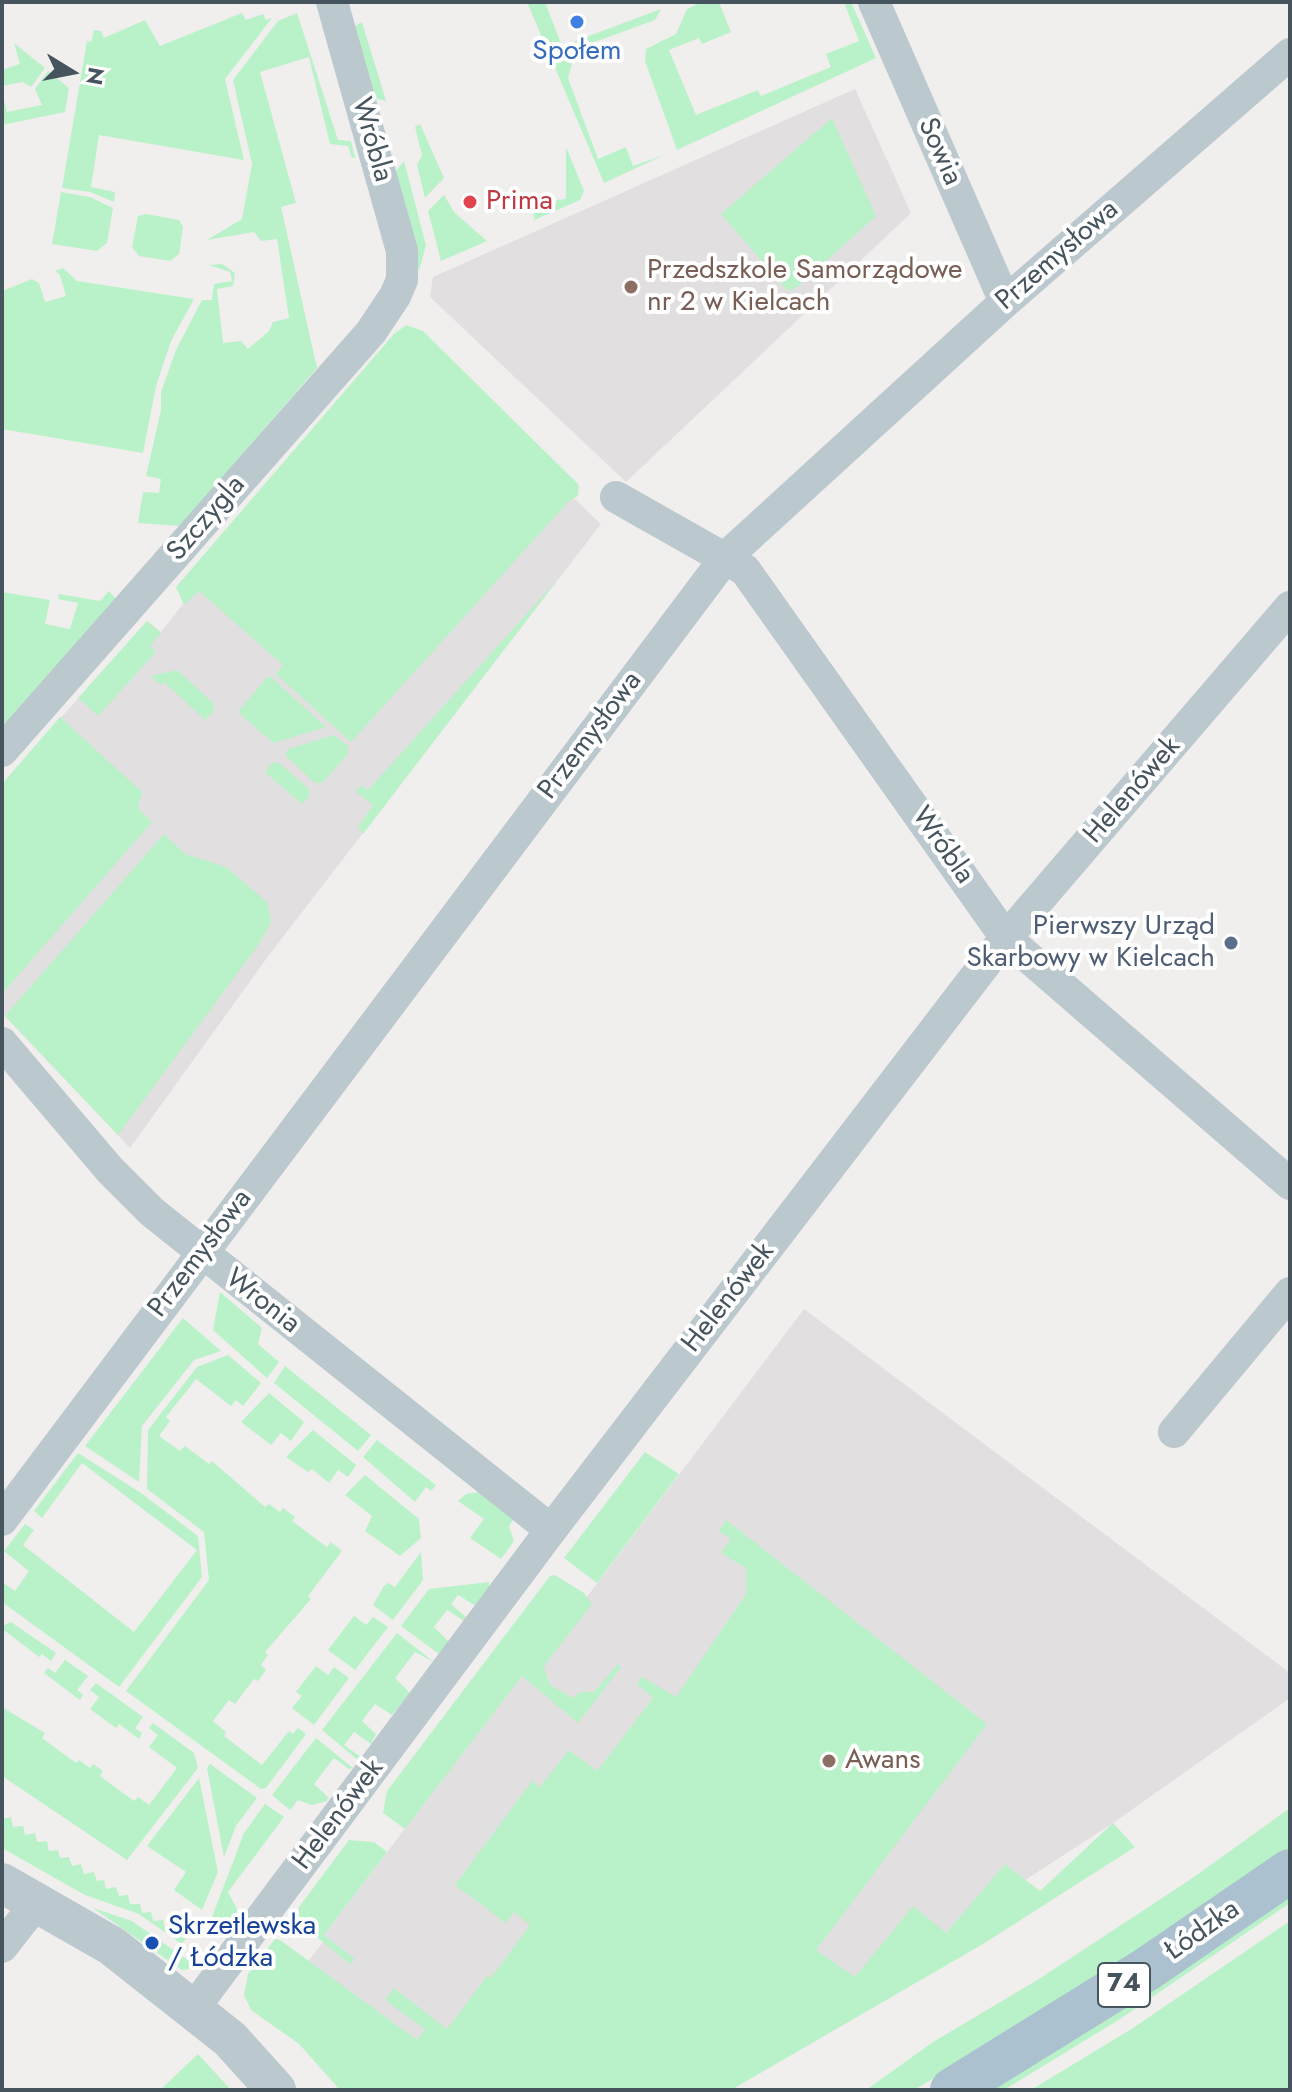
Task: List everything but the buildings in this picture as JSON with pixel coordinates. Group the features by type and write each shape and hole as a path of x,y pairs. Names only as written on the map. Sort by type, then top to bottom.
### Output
{"main road":[{"name":"Łódzka","path":"952,2090 1147,1969 1290,1871"}],"street":[{"name":"Wróbla","path":"332,2 402,251 402,280"},
{"name":"Sowia","path":"874,2 1005,302"},
{"name":"Przemysłowa","path":"2,1520 726,557 1005,302 1290,54"},
{"name":"Szczygla","path":"2,751 371,332 402,280"},
{"name":"Wróbla","path":"616,497 726,557 755,580 1006,938 1290,1184"},
{"name":"Helenówek","path":"194,2008 551,1530 1006,938 1290,607"},
{"name":"Wronia","path":"4,1049 110,1170 201,1254 551,1530"},
{"path":"1174,1432 1290,1293"},
{"path":"2,1883 112,1946 230,2039 276,2090"},
{"path":"2,1947 38,1901"}],"shaded area":[{"name":"Przedszkole Samorządowe nr 2 w Kielcach","path":"855,89 911,213 626,482 430,297 433,277"},
{"path":"398,331 601,524 269,955 130,1148 2,1013 2,784 147,621 161,632"},
{"name":"Awans","path":"804,1309 1290,1673 1290,1698 1113,1823 704,2089 387,2090 273,2007 326,1938 324,1935 522,1675 525,1677 599,1581"}],"green space":[{"path":"527,2 545,2 562,46 661,9 655,20 589,44 573,60 568,78 598,159 626,147 633,166 664,155 604,183"},
{"path":"702,2 719,2 731,32 702,44 699,38 669,50 696,115 758,90 761,96 831,67 826,54 859,41 844,2 851,2 876,58 677,150 645,61 646,49 676,34 687,9"},
{"path":"242,13 246,20 263,14 266,20 272,18 225,79 244,160 99,135 91,187 115,192 114,202 90,192 62,188 87,41 91,42 94,30 101,31 104,38 145,20 160,46"},
{"path":"297,13 338,140 351,141 355,158 352,158 348,146 330,144 309,57 260,72 296,203 281,207 317,368 180,526 138,523 143,492 159,493 161,479 146,476 161,410 161,392 176,350 202,300 212,300 214,284 232,281 230,272 209,265 222,264 235,273 233,286 217,289 223,343 241,341 248,349 269,331 273,322 289,318 277,239 261,241 254,232 207,240 242,219 252,164 233,80 278,21"},
{"path":"362,22 386,101 373,98 352,28"},
{"path":"14,43 45,68 31,87 23,82 2,86 2,70 20,64"},
{"path":"48,71 69,88 65,112 2,125 2,91 7,112 42,105 35,89"},
{"path":"832,118 876,216 797,287 788,291 721,214"},
{"path":"420,124 444,178 425,198 417,165 422,155 415,127"},
{"path":"566,147 584,191 580,200 532,221 535,218 532,210 548,204 554,207 557,200 566,199"},
{"path":"404,161 426,245 419,271 396,171"},
{"path":"61,192 90,197 113,208 107,243 97,251 52,244"},
{"path":"444,195 454,212 487,241 441,261 428,211"},
{"path":"146,214 179,220 183,227 179,254 170,261 139,256 132,247 138,216"},
{"path":"63,268 77,281 194,299 171,341 156,386 143,453 2,429 2,291 32,279 39,283 45,302 66,296 60,275 55,271"},
{"path":"406,325 423,331 579,485 578,496 569,501 351,742 276,674 283,665 199,591 184,605 176,587 394,334"},
{"path":"559,578 363,834 358,827 373,805 356,792 361,785 368,790"},
{"path":"109,591 116,599 2,728 2,592 50,600 45,624 70,629 78,603 58,599 59,594 100,601"},
{"path":"147,621 161,633 150,646 156,652 98,716 78,698"},
{"path":"177,670 214,704 213,712 205,720 164,682 161,685 151,676"},
{"path":"267,677 271,677 326,727 273,743 238,712"},
{"path":"60,717 142,792 138,808 152,822 2,994 2,784"},
{"path":"334,735 348,746 348,754 322,783 315,783 285,755 288,749"},
{"path":"273,762 279,763 309,789 309,797 302,804 265,772"},
{"path":"164,834 185,854 226,867 267,902 271,922 259,944 118,1135 5,1016"},
{"path":"220,1292 262,1328 258,1344 279,1362 267,1378 213,1330"},
{"path":"183,1318 221,1351 194,1360 142,1426 139,1482 85,1446"},
{"path":"228,1355 261,1383 243,1406 236,1400 231,1406 196,1379 166,1417 170,1421 159,1436 180,1451 185,1446 209,1464 212,1461 265,1507 269,1504 280,1512 283,1508 295,1517 292,1521 327,1547 331,1542 342,1551 308,1596 311,1599 265,1652 268,1655 261,1665 266,1670 258,1681 254,1679 235,1704 229,1700 213,1721 226,1732 224,1736 262,1765 289,1731 293,1734 298,1728 306,1734 266,1788 261,1789 126,1691 209,1580 204,1532 147,1489 148,1430 197,1367"},
{"path":"285,1366 371,1435 358,1451 274,1383"},
{"path":"269,1393 304,1422 291,1441 281,1433 271,1445 241,1422"},
{"path":"313,1430 356,1465 348,1477 338,1470 329,1483 312,1469 308,1472 286,1457"},
{"path":"377,1440 436,1485 431,1491 426,1487 415,1502 363,1457"},
{"path":"645,1452 679,1474 597,1583 564,1558"},
{"path":"78,1453 141,1493 198,1536 202,1577 119,1687 2,1602 2,1582 15,1591 29,1571 4,1551 25,1524 34,1530 23,1545 134,1632 197,1550 82,1463 42,1518 34,1511"},
{"path":"365,1475 419,1519 421,1538 400,1556 365,1531 372,1516 345,1495"},
{"path":"479,1492 513,1520 509,1526 514,1541 501,1559 470,1538 484,1519 458,1501 466,1494"},
{"path":"726,1520 987,1724 816,1950 855,1977 913,1906 946,1933 1005,1864 1040,1891 1113,1823 1135,1847 983,1944 731,2090 340,2090 299,2044 251,2010 244,1995 248,1974 275,1939 280,1940 417,2040 425,2029 385,2000 394,1988 447,2029 487,1976 491,1978 530,1925 514,1912 506,1923 455,1885 532,1781 540,1787 569,1750 597,1771 653,1698 637,1684 642,1677 676,1697 746,1594 746,1568 721,1553 731,1539 719,1531"},
{"path":"421,1552 423,1580 393,1620 373,1605 384,1586 388,1583 395,1587"},
{"path":"555,1575 584,1593 592,1604 544,1666 550,1685 573,1698 580,1692 594,1692 618,1664 621,1667 578,1723 522,1676 405,1829 383,1813 387,1791 550,1576"},
{"path":"489,1582 489,1590 476,1606 458,1595 451,1604 466,1617 464,1621 447,1610 434,1627 449,1642 439,1654 401,1626 429,1589"},
{"path":"354,1616 366,1625 373,1617 388,1627 355,1670 328,1650"},
{"path":"11,1622 56,1653 51,1661 42,1654 39,1657 5,1631 2,1634 2,1626"},
{"path":"397,1633 434,1662 415,1652 395,1678 410,1693 392,1715 375,1704 362,1721 376,1734 371,1744 354,1732 344,1745 361,1757 359,1761 322,1730"},
{"path":"65,1660 88,1676 77,1690 83,1695 80,1700 44,1673 48,1668 55,1673"},
{"path":"316,1666 328,1675 334,1667 349,1678 314,1725 292,1708 302,1696 296,1692"},
{"path":"96,1683 143,1717 135,1728 142,1733 139,1739 119,1724 116,1728 90,1709 99,1697 90,1690"},
{"path":"2,1707 45,1733 42,1738 76,1763 79,1760 90,1768 93,1764 103,1771 100,1776 134,1801 138,1797 149,1805 177,1768 149,1747 158,1735 149,1728 153,1723 194,1753 198,1768 127,1860 2,1776"},
{"path":"316,1738 353,1768 349,1769 334,1758 314,1784 328,1797 327,1801 312,1805 298,1800 290,1810 272,1795"},
{"path":"210,1764 257,1798 236,1826 224,1857 207,1768"},
{"path":"199,1778 218,1872 202,1910 174,1890 186,1872 147,1846"},
{"path":"265,1804 284,1817 228,1892 237,1909 235,1920 212,1917 244,1833"},
{"path":"1290,1808 1290,1848 1231,1891 1018,2029 914,2090 866,2090 933,2042 1039,1979 1191,1879"},
{"path":"11,1817 13,1827 23,1826 25,1835 35,1833 37,1842 47,1841 49,1851 58,1850 60,1858 69,1857 72,1866 81,1864 84,1874 94,1872 97,1881 104,1880 106,1889 116,1887 119,1896 128,1895 130,1904 140,1904 142,1913 151,1912 153,1921 163,1920 165,1929 195,1926 182,1944 139,1914 85,1895 2,1848 2,1819"},
{"path":"349,1840 374,1842 387,1852 324,1935 355,1959 350,1964 301,1924 298,1916 299,1907"},
{"path":"1290,1890 1290,1903 1120,2019 1004,2090 986,2090"},
{"path":"93,1908 132,1921 199,1968 182,1970"},
{"path":"1290,1921 1290,2090 1031,2090 1133,2028"},
{"path":"198,2054 231,2090 160,2090"}],"place":[{"name":"Społem","path":"577,22"},
{"name":"Prima","path":"470,202"},
{"name":"Przedszkole Samorządowe nr 2 w Kielcach","path":"631,287"},
{"name":"Pierwszy Urząd Skarbowy w Kielcach","path":"1231,943"},
{"name":"Awans","path":"829,1761"},
{"name":"Skrzetlewska / Łódzka","path":"152,1943"}]}
